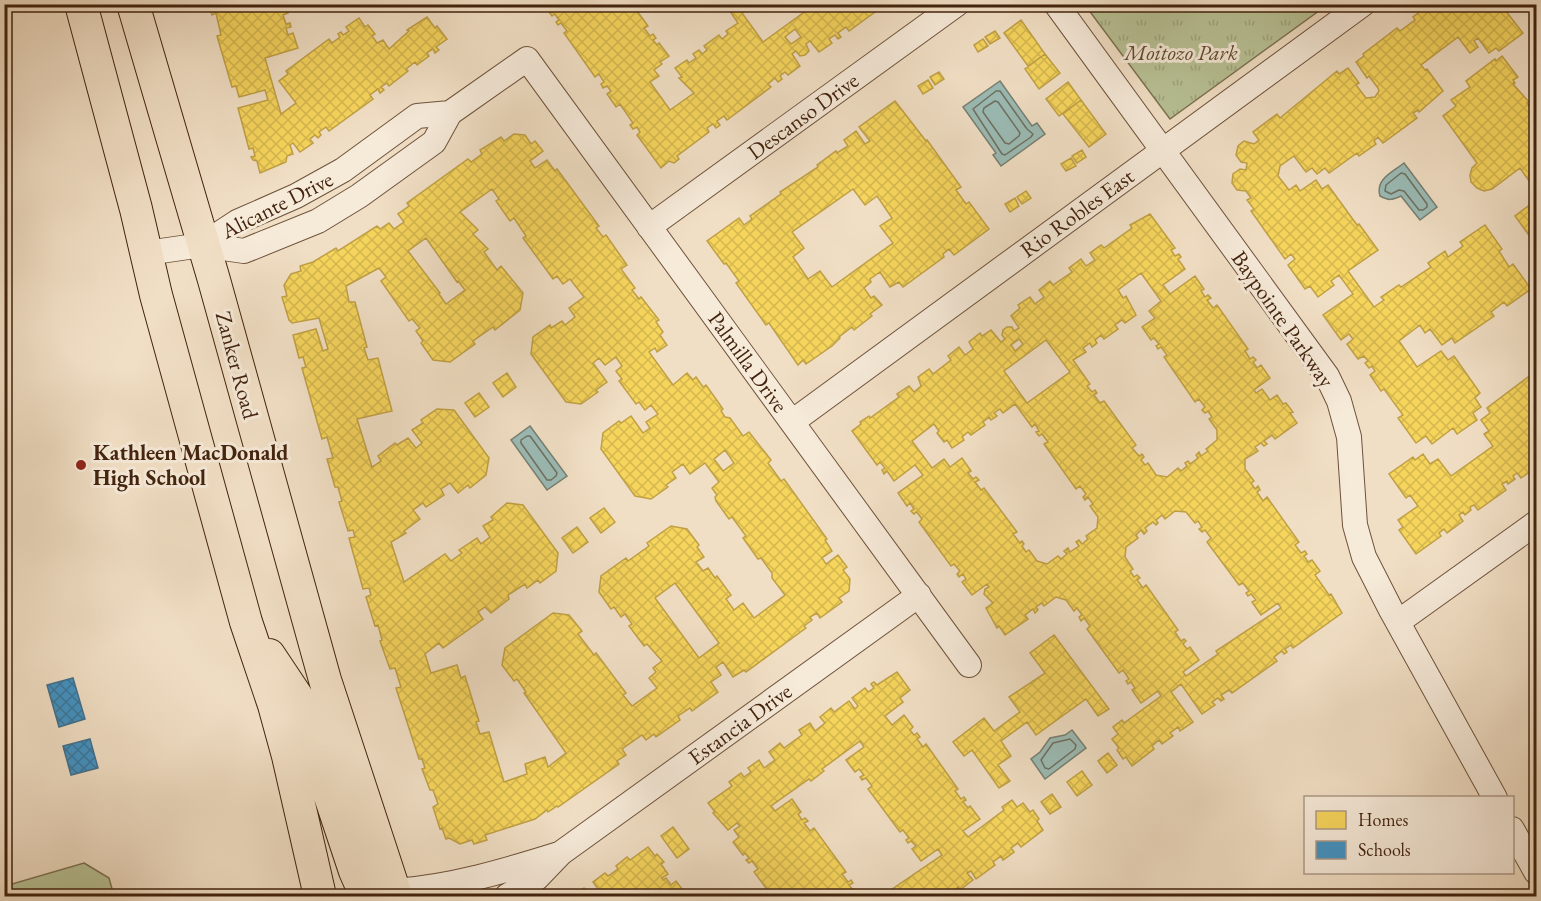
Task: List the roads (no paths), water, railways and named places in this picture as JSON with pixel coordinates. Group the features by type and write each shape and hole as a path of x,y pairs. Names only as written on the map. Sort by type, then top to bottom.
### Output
{"main road":[{"path":"81,4 159,306 246,622 285,746 320,897"},
{"name":"Zanker Road","path":"133,4 202,245 214,279 385,895"},
{"path":"246,622 297,697 355,871 385,895"}],"street":[{"name":"Descanso Drive","path":"649,227 957,4"},
{"name":"Baypointe Parkway","path":"1056,4 1327,376 1339,401 1349,437 1355,525 1364,557 1494,796"},
{"name":"Rio Robles East","path":"792,422 1363,4"},
{"name":"Alicante Drive","path":"202,245 237,222 296,196 343,170 417,116 450,113 527,59"},
{"name":"Palmilla Drive","path":"527,59 969,665"},
{"path":"147,254 202,245"},
{"path":"1398,622 1536,523"},
{"name":"Estancia Drive","path":"507,897 537,878 561,853 919,595"},
{"path":"1514,833 1536,872"},
{"name":"Estancia Drive","path":"385,895 426,889 493,874 561,853"}],"water":[{"path":"1000,81 1032,126 1037,123 1045,134 1001,166 993,155 996,153 963,107"},
{"path":"1404,163 1437,207 1420,220 1401,196 1386,199 1380,196 1382,180"},
{"path":"530,426 567,476 547,490 511,440"},
{"path":"1072,730 1086,748 1045,779 1031,759 1040,752 1050,738 1065,735"}],"place":[{"name":"Kathleen MacDonald High School","path":"81,465"}],"park label":[{"name":"Moitozo Park","path":"1181,52"}]}
